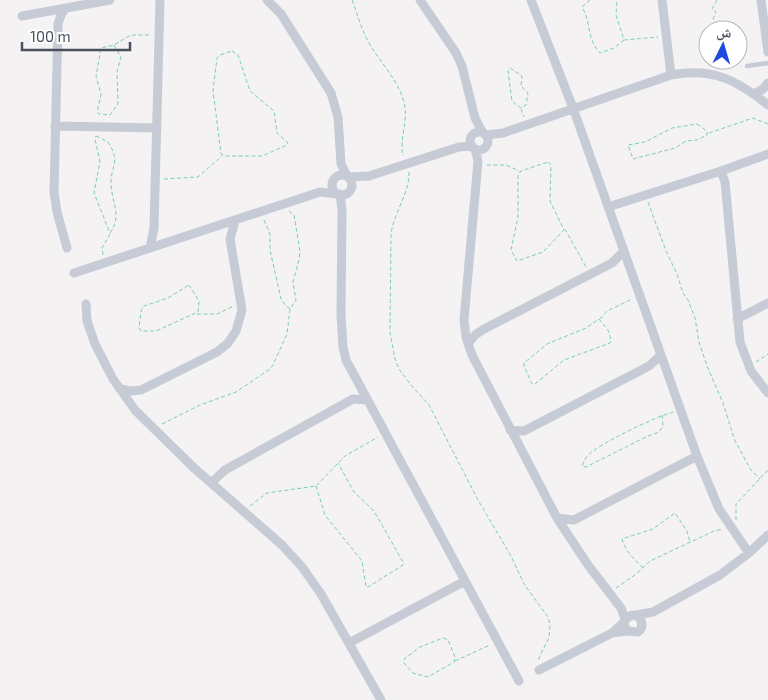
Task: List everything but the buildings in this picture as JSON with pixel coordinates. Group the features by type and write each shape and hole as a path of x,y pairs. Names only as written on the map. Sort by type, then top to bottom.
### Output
{"street":[{"path":"22,16 110,0"},
{"path":"150,248 154,228 156,179 160,0"},
{"path":"267,0 280,14 331,94 338,117 341,164 352,184 344,193 342,210 340,284 342,340 346,360 519,681"},
{"path":"420,0 456,53 462,66 479,141 464,320 468,344 510,430 568,537 638,632 653,612"},
{"path":"531,0 573,108 713,497 728,523 750,553"},
{"path":"662,0 671,75"},
{"path":"761,0 768,52"},
{"path":"66,8 58,24 54,192 59,222 67,248"},
{"path":"44,12 52,16 58,24"},
{"path":"320,192 335,178 342,175 348,177 369,176 459,147 464,142 479,141 671,75 695,72 729,79 768,105"},
{"path":"754,94 763,89 768,83"},
{"path":"55,126 157,128"},
{"path":"608,207 768,154"},
{"path":"341,164 333,188 344,193"},
{"path":"721,171 725,182 740,342 749,367 768,393"},
{"path":"74,273 320,192 344,193 362,183 369,176"},
{"path":"119,388 130,391 141,390 223,348 233,337 239,324 241,303 230,239 235,221"},
{"path":"217,226 230,239"},
{"path":"154,228 166,243"},
{"path":"468,344 484,329 612,263 624,251"},
{"path":"612,263 629,265"},
{"path":"737,319 768,303"},
{"path":"86,304 88,327 101,356 119,388 135,410 211,483 282,545 302,568 321,594 381,700"},
{"path":"464,320 473,326 484,329"},
{"path":"510,430 524,430 649,366 661,355"},
{"path":"649,366 665,367"},
{"path":"211,483 225,470 353,399 360,386"},
{"path":"135,410 137,397 141,390"},
{"path":"353,399 367,400"},
{"path":"518,444 524,430"},
{"path":"568,537 570,526 574,520 697,456"},
{"path":"556,518 574,520"},
{"path":"539,670 612,634 629,621 653,612 720,575 750,553 768,534"},
{"path":"349,643 465,581"},
{"path":"629,621 642,620 642,627"}],"lane":[{"path":"748,66 768,63"}],"path":[{"path":"352,0 364,34 393,76 406,112 402,146 409,172 408,185 393,222 392,234 390,324 392,350 399,368 433,411 478,500 511,556 524,584 548,617 550,624 549,638 538,660 539,670"},
{"path":"590,0 582,7 586,14 592,42 598,52 608,51 624,40 666,36"},
{"path":"617,0 616,15 624,40"},
{"path":"714,20 716,12 712,9 717,0"},
{"path":"114,45 121,57 117,72 118,104 110,115 99,114 97,112 101,94 96,77 102,48 114,45 132,35 159,35"},
{"path":"156,179 198,177 223,156 262,156 288,144 277,133 274,111 250,91 238,55 232,52 220,55 217,58 213,88 221,153 223,156"},
{"path":"521,108 526,105 528,93 521,86 522,76 510,68 508,71 512,101 521,108 527,124"},
{"path":"708,133 697,124 672,128 645,142 628,145 633,159 675,148 686,140 697,140 708,133 753,118 768,124"},
{"path":"105,263 101,250 110,233 117,217 111,183 116,159 108,142 96,136 94,139 100,161 94,190 110,233"},
{"path":"565,229 543,252 519,261 516,260 511,250 517,223 517,177 520,172 548,162 551,163 550,201 590,274"},
{"path":"478,164 506,165 520,172"},
{"path":"645,195 683,293 692,309 699,342 723,403 735,441 751,470 760,479"},
{"path":"153,429 200,405 236,392 273,365 287,334 290,309 296,300 293,282 300,250 293,214 285,204"},
{"path":"261,212 270,234 270,250 281,299 290,309"},
{"path":"196,314 199,309 199,301 191,287 187,286 168,298 144,306 141,311 139,330 142,332 156,331 196,314 217,314 241,303"},
{"path":"600,319 608,330 610,343 564,360 532,384 524,363 547,344 586,328 600,319 606,311 640,295"},
{"path":"749,367 768,354"},
{"path":"662,416 663,426 659,432 586,467 582,466 588,455 606,443 662,416 681,411"},
{"path":"244,511 267,493 316,486 350,453 385,432"},
{"path":"316,486 325,514 362,561 366,587 403,565 374,511 354,492 338,463"},
{"path":"610,593 650,561 736,520 736,504 768,470"},
{"path":"643,568 631,556 622,539 653,529 675,513 687,531 690,543"},
{"path":"454,661 455,657 448,640 445,638 420,647 404,659 413,673 428,677 454,661 498,641"}]}
